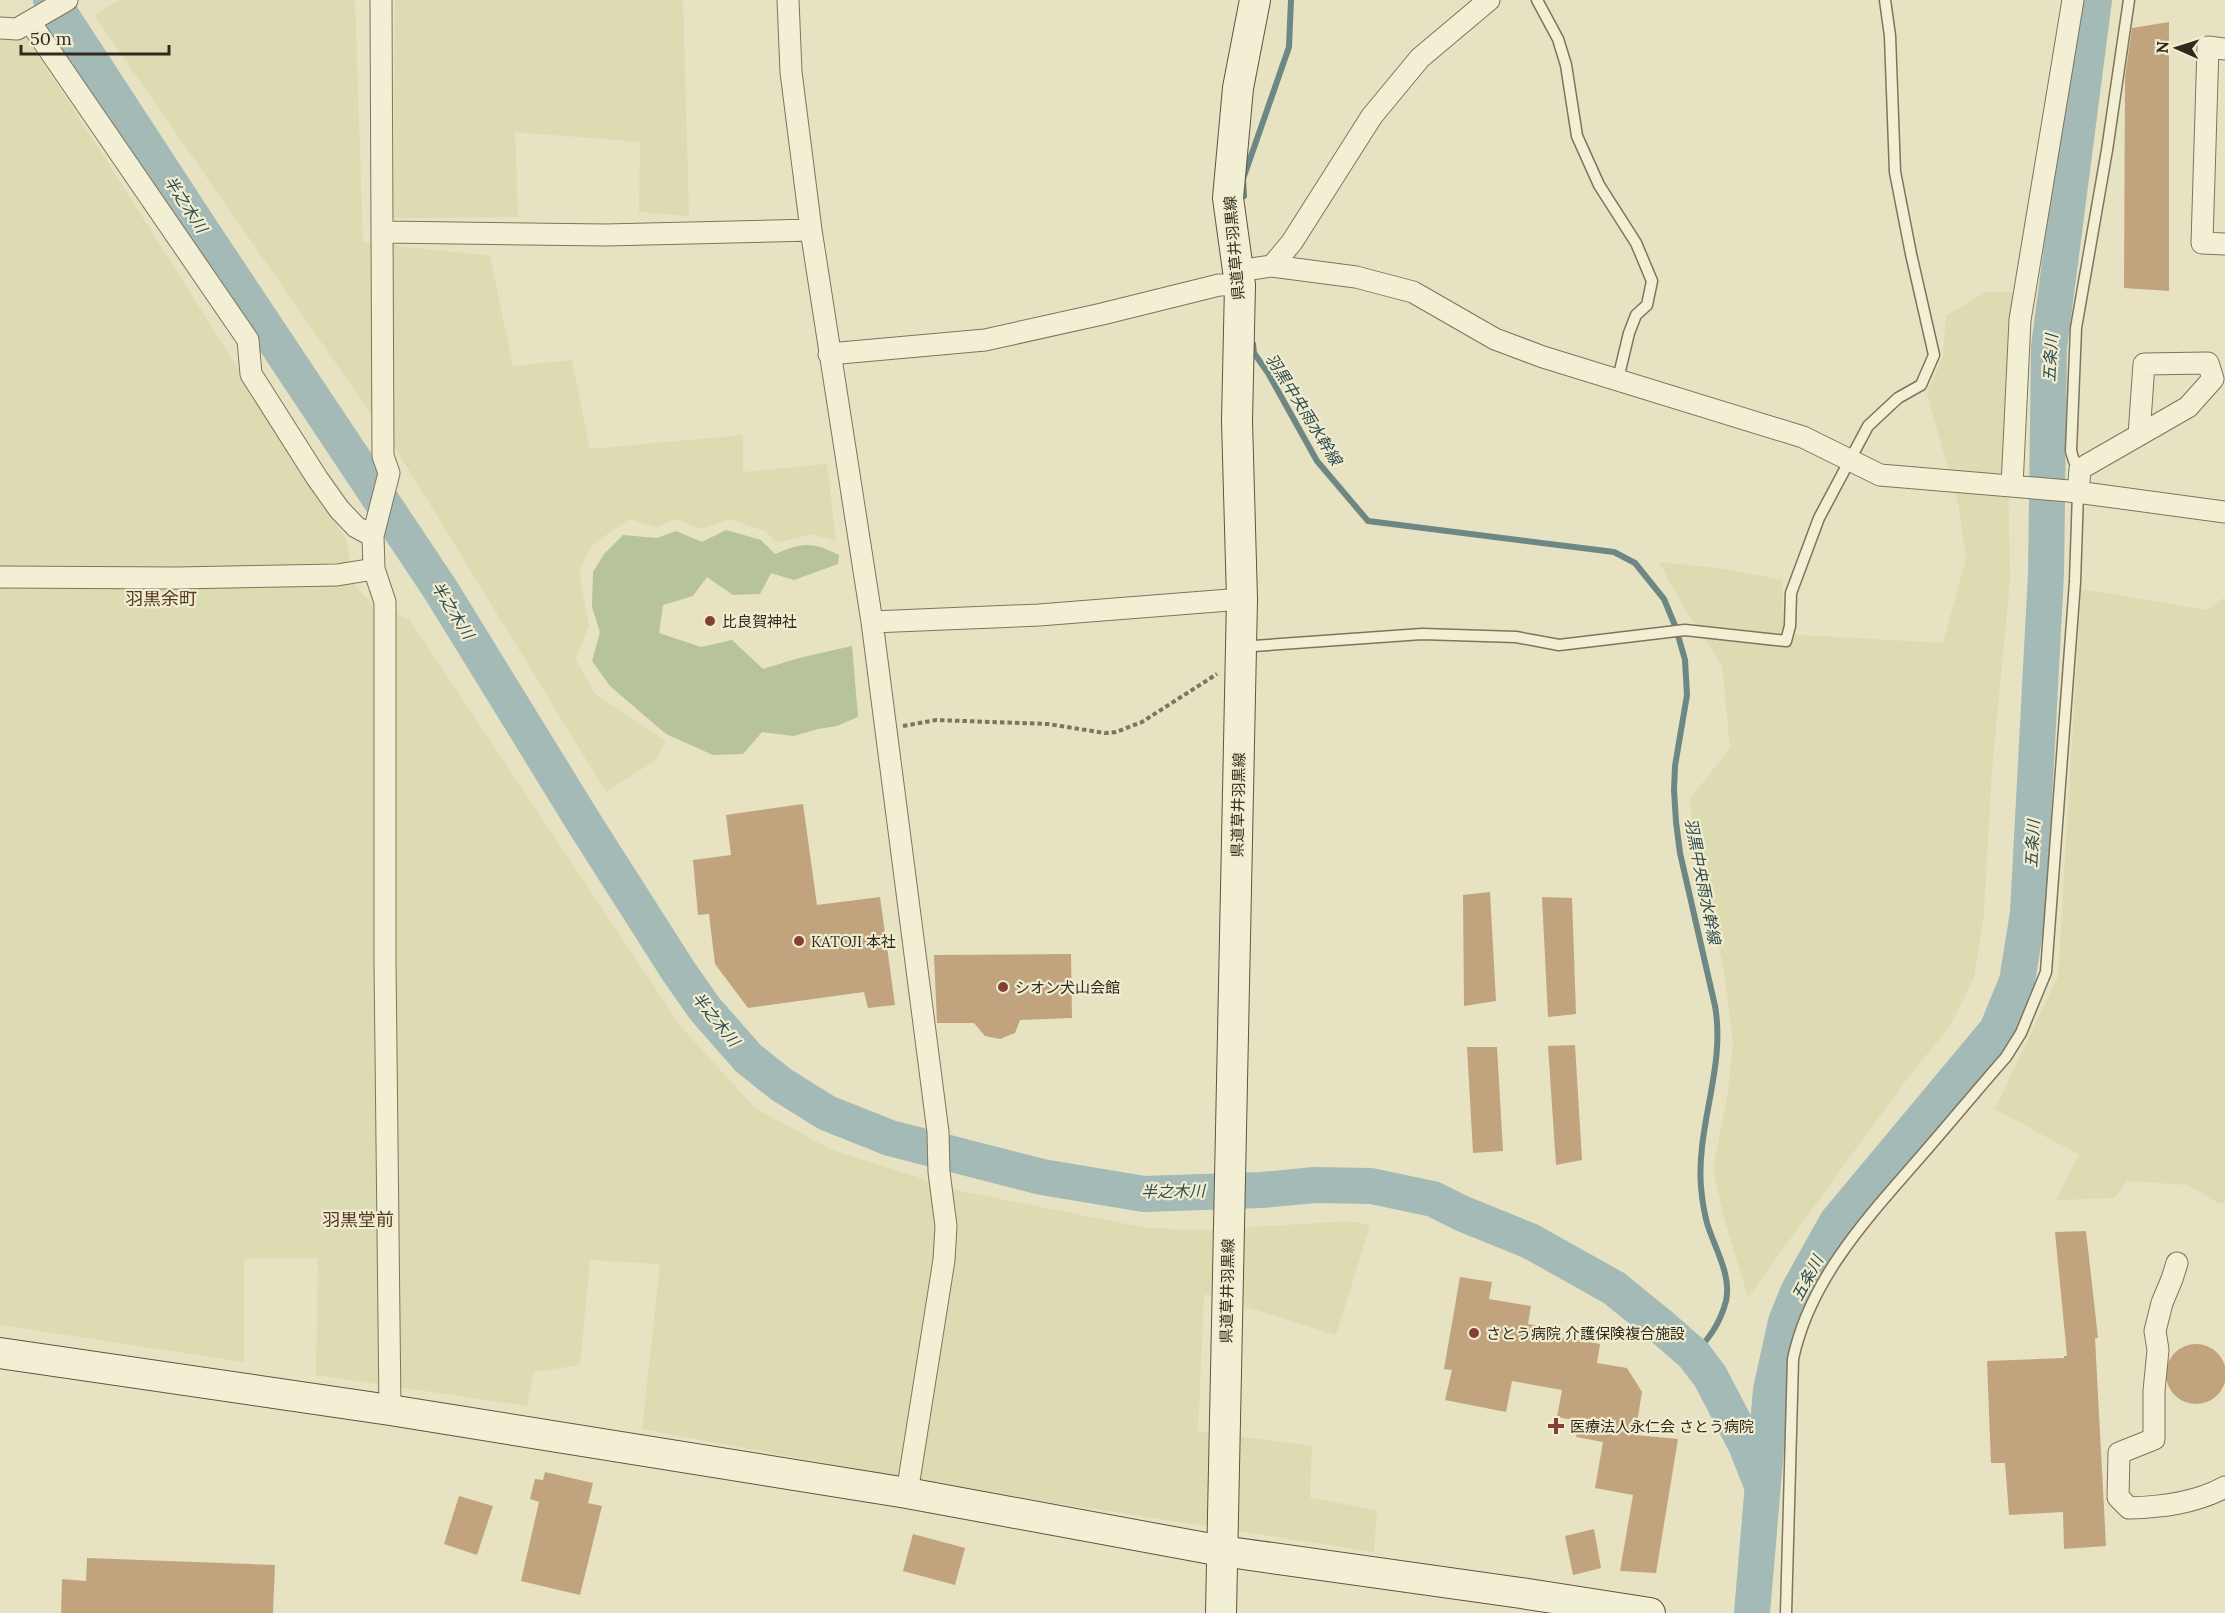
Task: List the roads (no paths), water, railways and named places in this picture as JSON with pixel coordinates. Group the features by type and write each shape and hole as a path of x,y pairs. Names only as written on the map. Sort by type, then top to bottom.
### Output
{"street":[{"path":"0,28 17,28 67,0"},
{"path":"381,0 384,232 383,456 389,473 373,536 374,569 385,602 385,962 390,1410"},
{"path":"788,0 791,72 811,230 873,622 938,1132 939,1172 946,1226 944,1260 907,1493"},
{"name":"県道草井羽黒線","path":"1221,1613 1230,1172 1235,660 1242,599 1237,421 1239,278 1228,198 1238,88 1255,0"},
{"path":"1272,266 1292,242 1372,116 1420,58 1489,0"},
{"path":"2020,487 2020,320 2073,0"},
{"path":"30,22 248,340 251,374 317,478 339,509 356,527 373,536"},
{"path":"2225,49 2208,47 2202,243 2225,244"},
{"path":"384,232 605,236 811,230"},
{"path":"829,354 985,340 1219,285 1272,266 1356,277 1413,292 1495,339 1543,357 1803,437 1880,475 2074,492 2225,512"},
{"path":"2074,492 2080,469 2139,435"},
{"path":"0,577 177,578 337,575 374,569"},
{"path":"873,622 1039,615 1242,599"},
{"path":"2176,1263 2155,1331 2158,1350 2154,1391 2154,1439 2119,1453 2118,1497 2129,1508 2157,1507 2212,1494 2225,1487"},
{"path":"0,1353 390,1410 907,1493 1222,1551 1650,1613"}],"lane":[{"path":"1537,0 1561,48 1566,65 1577,136 1599,185 1636,243 1652,281 1647,305 1636,315 1632,324 1618,379"},
{"path":"1235,660 1254,646 1422,634 1516,637 1558,645 1686,630 1786,641 1790,626 1791,593 1819,518 1868,426 1898,398 1922,386 1934,355 1895,172 1890,36 1885,0"},
{"path":"2080,469 2071,451 2076,328 2107,150 2129,0"},
{"path":"1786,1613 1793,1359 1798,1336 1809,1307 1839,1256 1878,1206 2006,1057 2021,1033 2046,972 2074,594 2074,492"}],"waterway":[{"name":"半之木川","path":"51,0 442,592 679,972 705,1009 748,1058 782,1085 827,1113 890,1138 1042,1177 1144,1194 1262,1190 1315,1185 1371,1186 1433,1199 1530,1241 1614,1288 1662,1327 1694,1355 1710,1376 1746,1445 1761,1483"},
{"name":"羽黒中央雨水幹線","path":"1244,196 1243,179 1289,47 1291,0"},
{"name":"五条川","path":"1752,1613 1771,1390 1786,1322 1798,1292 1837,1222 1997,1030 2017,981 2028,913 2046,574 2049,347 2094,0"},
{"name":"羽黒中央雨水幹線","path":"1253,344 1254,353 1268,373 1317,461 1368,521 1614,552 1635,563 1664,599 1676,628 1685,660 1687,695 1675,766 1676,822 1680,853 1715,1006 1717,1029 1717,1051 1703,1142 1701,1187 1706,1219 1727,1281 1727,1291 1724,1309 1717,1324 1694,1355"}],"place":[{"name":"比良賀神社","path":"710,621"},
{"name":"KATOJI 本社","path":"799,941"},
{"name":"シオン犬山会館","path":"1003,987"},
{"name":"さとう病院 介護保険複合施設","path":"1474,1333"},
{"name":"医療法人永仁会 さとう病院","path":"1556,1426"}],"district":[{"name":"羽黒余町","path":"161,598"},
{"name":"羽黒堂前","path":"358,1219"}]}
